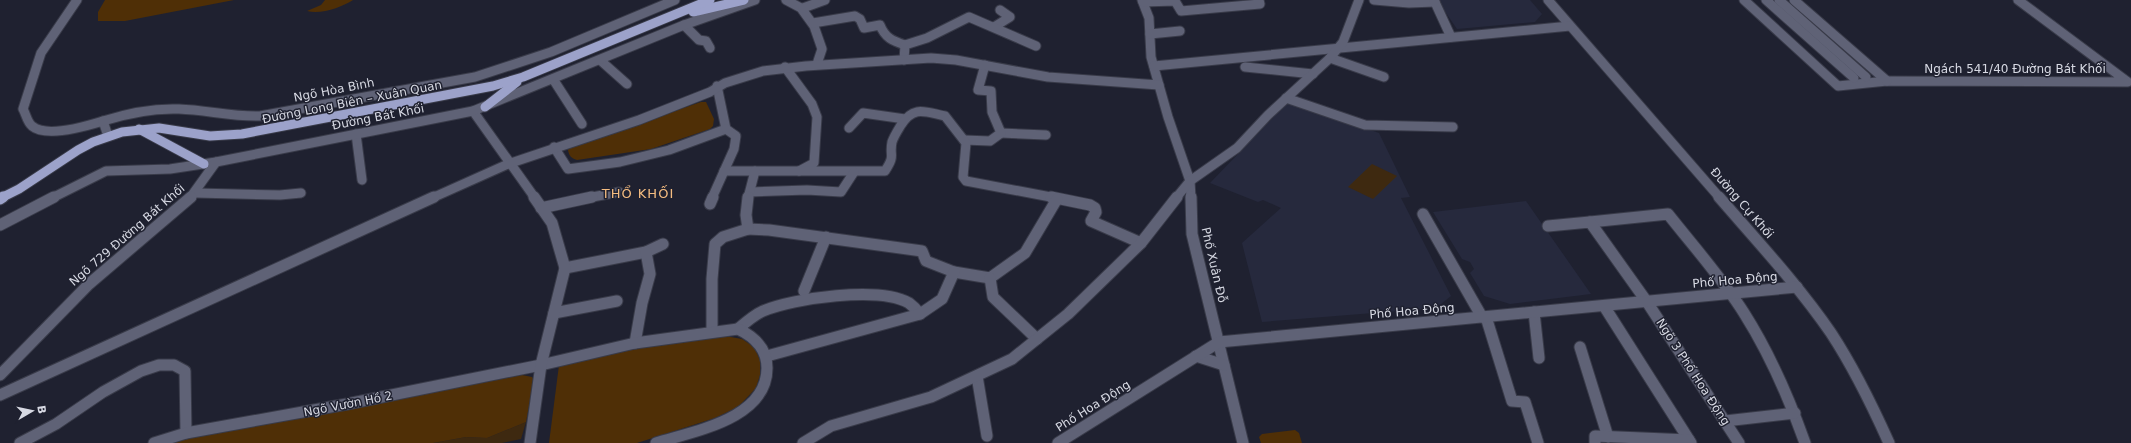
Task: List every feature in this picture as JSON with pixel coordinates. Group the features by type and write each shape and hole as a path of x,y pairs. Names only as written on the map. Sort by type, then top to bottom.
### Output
{"main road":[{"name":"Đường Long Biên – Xuân Quan","path":"0,199 19,189 66,157 108,136 139,129 175,130 210,136 242,134 477,91 523,77 710,0"},
{"path":"658,21 744,0"},
{"path":"486,107 523,77"},
{"path":"139,129 204,164"}],"street":[{"name":"Ngõ Hòa Bình","path":"78,0 41,53 23,109 30,123 36,128 64,130 88,126 127,113 160,109 191,110 239,117 260,116 475,77 504,69 539,56 675,0"},
{"name":"Đường Bát Khối","path":"0,225 106,171 170,169 204,164 473,111 486,107 684,25 755,0"},
{"path":"786,0 803,8 813,23 822,49 817,64"},
{"path":"803,8 825,0"},
{"path":"1143,1 1174,0 1180,11 1260,4 1259,0"},
{"path":"803,443 822,430 831,426 931,397 1012,359 1068,314 1141,243 1190,181 1237,148 1286,98 1330,58 1343,42 1359,0"},
{"path":"1374,0 1409,3 1434,1 1451,37"},
{"name":"Đường Cự Khối","path":"1548,0 1797,287 1831,334 1864,389 1889,443"},
{"path":"1744,0 1838,86 1887,81"},
{"path":"1766,0 1785,3 1887,81"},
{"name":"Ngách 541/40 Đường Bát Khối","path":"1887,81 2128,82 2018,0"},
{"name":"Phố Xuân Đỗ","path":"1143,1 1149,18 1154,66 1168,117 1190,181 1192,234 1243,443"},
{"path":"1753,8 1785,3"},
{"path":"1785,3 1866,76"},
{"path":"1785,3 1854,78"},
{"path":"994,27 1010,17 1000,10"},
{"path":"813,23 855,16 860,19 864,28 880,25 882,33 889,40 905,45 927,38 970,17 1036,46"},
{"path":"684,25 699,40 706,41 710,48"},
{"path":"1154,66 1570,26"},
{"path":"1150,34 1180,31"},
{"path":"904,60 905,45"},
{"path":"0,395 508,164 639,120 710,92 717,86 739,78 785,67 932,58 985,65 1033,75 1159,85"},
{"path":"1330,58 1384,77"},
{"path":"600,60 627,84"},
{"path":"985,65 978,90 991,91 992,112 1001,133"},
{"path":"785,67 812,104 817,117 814,163 798,171"},
{"path":"1245,67 1313,74"},
{"path":"2121,76 2131,74"},
{"path":"553,79 582,124"},
{"path":"710,204 734,149 736,136 726,128 717,86"},
{"path":"1286,98 1365,125 1453,127"},
{"path":"473,111 508,164 552,223 565,268 542,365 530,443"},
{"path":"724,171 885,171 893,159 892,143 895,135 905,119 913,112 920,111 946,116 964,140 967,147 963,177 966,181 1090,205 1095,208 1096,212 1091,218 1092,221 1141,243"},
{"path":"849,128 863,113 905,119"},
{"path":"103,121 108,136"},
{"path":"554,148 568,169 620,162 669,150 726,128"},
{"path":"964,140 990,141 1001,133 1046,135"},
{"path":"356,134 362,180"},
{"name":"Ngõ 729 Đường Bát Khối","path":"0,375 89,284 188,201 196,193 216,162"},
{"path":"748,229 746,224 750,192 755,171"},
{"path":"750,192 807,190 841,192 854,172"},
{"path":"541,208 619,192"},
{"path":"196,193 280,195 302,193"},
{"path":"712,331 712,279 715,244 723,237 748,229 770,230 922,251 926,261 954,272 990,278 1025,253 1057,199"},
{"path":"1423,214 1484,317 1512,401 1525,402 1538,443"},
{"path":"1548,226 1668,214 1731,294 1763,345 1795,413 1805,443"},
{"name":"Ngõ 3 Phố Hoa Động","path":"1590,222 1647,302 1740,443"},
{"path":"804,291 826,237"},
{"path":"565,268 646,252 663,244"},
{"path":"635,343 642,303 650,274 646,252"},
{"path":"767,356 920,314 942,299 954,272"},
{"path":"990,278 993,297 1037,339"},
{"name":"Phố Hoa Động","path":"1058,443 1219,342 1797,287"},
{"path":"656,443 721,420 749,407 760,395 768,379 767,356 759,343 738,329 752,317 775,307 842,296 863,296 900,300 908,303 920,314"},
{"path":"554,313 617,301"},
{"path":"1604,306 1690,441"},
{"path":"1534,312 1539,358"},
{"name":"Ngõ Vườn Hồ 2","path":"154,443 186,433 309,412 542,365 635,343 712,331 738,329"},
{"path":"1580,347 1608,437"},
{"path":"1196,356 1224,364"},
{"path":"20,443 59,422 119,380 143,371 169,364 178,365 185,371 186,433"},
{"path":"977,376 987,436"},
{"path":"1725,421 1795,413"},
{"path":"1595,443 1594,436 1690,441"}],"shaded area":[{"path":"105,0 234,0 125,21 98,21 98,12"},
{"path":"325,0 353,0 331,10 319,12 307,11 321,5"},
{"path":"1437,0 1530,0 1542,14 1535,22 1457,29"},
{"path":"1289,101 1379,133 1410,197 1401,198 1451,296 1436,308 1262,322 1242,243 1281,208 1263,200 1258,202 1210,183"},
{"path":"701,102 706,102 714,119 713,126 710,129 651,149 577,160 572,158 569,154 569,147"},
{"path":"1372,164 1397,176 1373,199 1348,187"},
{"path":"1526,201 1591,294 1510,304 1484,296 1470,273 1474,269 1470,262 1462,259 1433,212"},
{"path":"725,336 742,339 754,347 760,360 760,375 756,388 738,407 715,418 637,443 549,443 559,365 649,344"},
{"path":"522,375 532,377 534,380 526,422 487,438 466,437 433,443 168,443 197,435 285,421"},
{"path":"526,422 521,439 502,443 433,443 466,437 487,438"},
{"path":"1295,430 1299,433 1302,443 1261,443 1259,437 1262,434"}],"district":[{"name":"THỔ KHỐI","path":"638,193"}]}
